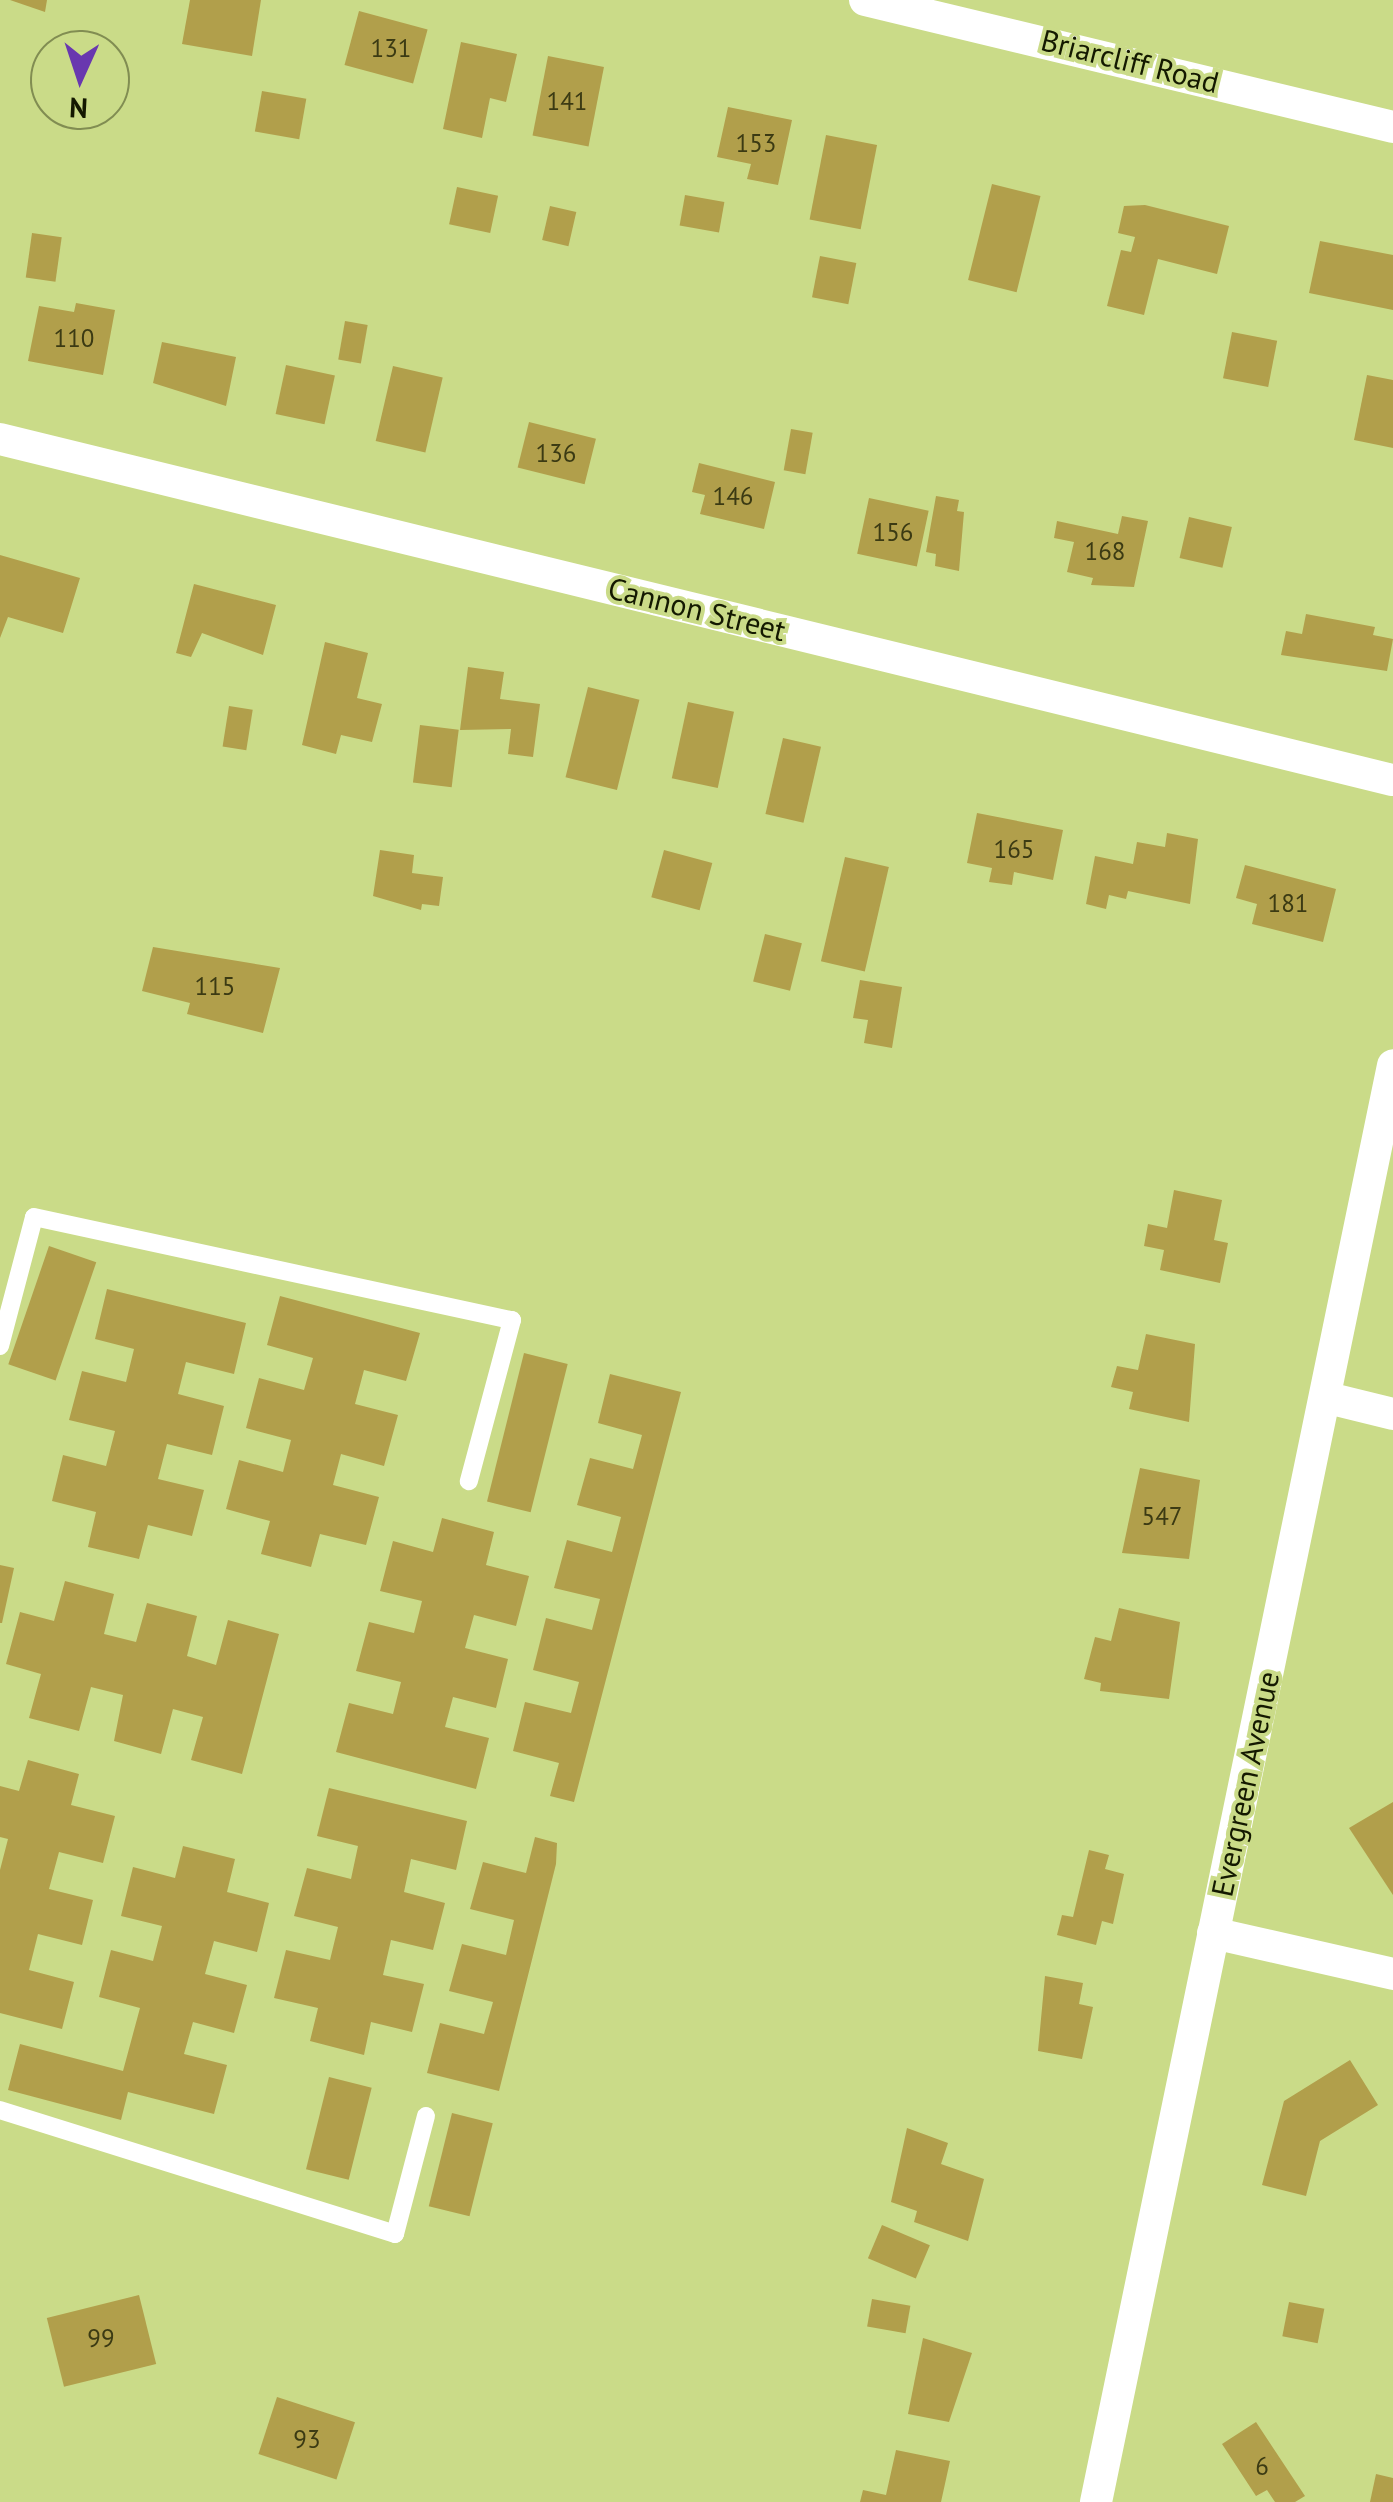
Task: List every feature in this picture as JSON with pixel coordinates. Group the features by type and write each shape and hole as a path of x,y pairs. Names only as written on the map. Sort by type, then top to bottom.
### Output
{"street":[{"name":"Briarcliff Road","path":"865,0 979,12 1393,127"},
{"name":"Cannon Street","path":"0,439 1393,780"},
{"name":"Evergreen Avenue","path":"1096,2502 1328,1398 1393,1064"},
{"path":"1328,1398 1393,1414"},
{"path":"1214,1934 1393,1974"}],"lane":[{"path":"0,1346 34,1218 512,1320 469,1481"},
{"path":"0,2110 395,2234 426,2116"}],"building":[{"path":"10,0 47,0 45,12"},
{"path":"190,0 261,0 252,56 182,44"},
{"path":"359,11 428,29 413,83 345,65"},
{"path":"461,42 517,54 506,102 490,98 482,138 443,129"},
{"path":"548,56 604,67 588,146 533,136"},
{"path":"262,91 306,99 299,139 255,131"},
{"path":"728,107 792,120 778,185 747,179 751,164 717,157"},
{"path":"826,135 877,145 861,229 810,219"},
{"path":"992,184 1041,196 1017,292 968,280"},
{"path":"457,187 498,196 490,233 449,224"},
{"path":"685,195 724,202 719,232 680,226"},
{"path":"1145,205 1229,226 1217,274 1158,259 1144,315 1107,306 1121,250 1131,252 1135,237 1118,233 1124,206"},
{"path":"550,206 576,212 568,246 542,240"},
{"path":"32,233 62,237 55,282 26,278"},
{"path":"1320,241 1393,255 1393,310 1309,293"},
{"path":"820,256 856,263 848,304 812,297"},
{"path":"76,303 115,310 103,375 28,361 39,306 74,312"},
{"path":"345,321 368,325 361,363 338,359"},
{"path":"1232,332 1277,341 1268,387 1223,378"},
{"path":"162,342 236,357 226,406 153,383"},
{"path":"286,365 335,375 325,424 276,414"},
{"path":"393,366 443,377 425,452 376,441"},
{"path":"1367,375 1393,380 1393,448 1354,440"},
{"path":"529,422 596,439 585,484 518,468"},
{"path":"791,429 813,433 805,474 784,470"},
{"path":"699,463 775,482 764,529 700,514 705,495 692,492"},
{"path":"936,496 959,500 957,511 964,512 959,571 935,566 936,554 926,552"},
{"path":"869,498 929,511 917,566 857,554"},
{"path":"1122,516 1148,521 1134,587 1091,585 1093,578 1067,572 1074,542 1054,538 1057,521 1118,534"},
{"path":"1189,517 1232,527 1222,568 1180,558"},
{"path":"0,555 80,578 63,633 8,617 0,638"},
{"path":"194,584 276,605 263,655 202,633 191,657 176,653"},
{"path":"1306,614 1375,627 1373,635 1393,639 1387,671 1281,655 1286,631 1302,634"},
{"path":"325,642 368,653 357,698 382,704 372,742 341,735 336,754 302,745"},
{"path":"468,667 504,672 500,699 540,704 533,757 508,754 511,729 460,730"},
{"path":"588,687 639,700 617,790 566,777"},
{"path":"688,702 734,712 718,788 672,778"},
{"path":"229,706 253,710 246,750 223,746"},
{"path":"420,725 459,730 452,787 413,783"},
{"path":"783,738 821,747 803,823 765,814"},
{"path":"977,813 1063,830 1053,880 1014,872 1012,885 989,882 992,868 967,863"},
{"path":"1167,833 1198,839 1190,904 1128,891 1126,899 1109,895 1106,909 1086,904 1095,856 1133,864 1137,842 1165,847"},
{"path":"380,850 414,855 412,873 443,877 439,906 422,904 421,910 373,896"},
{"path":"664,850 712,863 700,910 651,897"},
{"path":"845,857 889,867 865,971 821,961"},
{"path":"1245,865 1336,889 1323,942 1252,924 1257,904 1236,898"},
{"path":"765,934 802,943 790,991 753,982"},
{"path":"153,947 280,968 263,1033 187,1014 190,1003 142,991"},
{"path":"860,980 902,987 892,1048 864,1043 868,1020 853,1018"},
{"path":"1174,1190 1222,1200 1214,1240 1228,1243 1220,1283 1160,1270 1164,1250 1144,1246 1148,1224 1167,1228"},
{"path":"49,1246 96,1262 56,1380 8,1364"},
{"path":"107,1289 246,1323 234,1374 186,1362 178,1394 224,1406 212,1455 167,1444 158,1479 204,1490 192,1536 148,1525 139,1559 88,1547 96,1512 52,1501 63,1455 106,1466 115,1431 69,1420 82,1371 126,1382 134,1349 95,1339"},
{"path":"280,1296 420,1333 406,1381 364,1370 355,1404 398,1415 384,1466 341,1454 333,1485 379,1497 366,1545 320,1534 311,1567 261,1554 270,1521 226,1509 239,1460 283,1472 291,1440 246,1428 259,1378 304,1390 313,1358 267,1345"},
{"path":"1146,1334 1195,1344 1189,1422 1129,1409 1133,1392 1111,1387 1117,1366 1138,1370"},
{"path":"524,1353 568,1364 531,1512 487,1501"},
{"path":"610,1374 681,1392 574,1802 550,1796 559,1763 513,1751 525,1702 571,1713 579,1682 533,1670 546,1618 592,1630 600,1599 554,1588 567,1540 612,1552 621,1517 577,1505 590,1458 633,1469 642,1435 598,1423"},
{"path":"1140,1468 1200,1480 1189,1559 1122,1553"},
{"path":"442,1518 494,1532 486,1565 529,1576 516,1626 474,1615 465,1648 508,1659 496,1708 453,1697 445,1727 489,1738 476,1789 336,1752 349,1703 393,1714 401,1682 356,1671 369,1622 414,1633 422,1601 380,1591 393,1541 433,1552"},
{"path":"0,1565 14,1568 2,1623 0,1623"},
{"path":"65,1581 114,1594 104,1634 136,1642 147,1603 197,1616 187,1656 216,1665 228,1620 279,1634 242,1774 191,1760 203,1717 173,1709 161,1754 114,1741 123,1695 91,1687 79,1731 29,1718 41,1674 6,1664 20,1612 54,1621"},
{"path":"1119,1608 1180,1622 1169,1699 1100,1691 1101,1683 1084,1679 1095,1637 1111,1641"},
{"path":"28,1760 79,1774 71,1805 115,1816 103,1863 59,1852 49,1889 93,1900 82,1945 38,1934 29,1970 74,1982 62,2029 0,2013 0,1870 8,1839 0,1837 0,1786 19,1791"},
{"path":"329,1788 467,1821 456,1870 411,1859 404,1892 445,1903 433,1950 391,1940 383,1975 424,1984 412,2032 371,2022 364,2055 310,2041 318,2008 274,1998 286,1950 330,1960 338,1927 294,1916 307,1868 351,1879 358,1846 317,1836"},
{"path":"1393,1802 1393,1895 1349,1828"},
{"path":"535,1837 557,1843 556,1864 499,2091 427,2073 440,2023 484,2034 493,2002 449,1991 462,1944 506,1955 514,1920 470,1909 483,1862 526,1873"},
{"path":"183,1846 235,1859 227,1892 269,1903 257,1952 214,1941 205,1974 247,1985 234,2033 193,2022 184,2054 227,2065 214,2114 128,2092 121,2120 8,2090 20,2044 123,2071 140,2008 99,1997 111,1950 153,1961 162,1926 121,1916 133,1867 175,1878"},
{"path":"1089,1850 1109,1855 1105,1869 1124,1874 1113,1924 1102,1921 1096,1945 1057,1935 1062,1915 1073,1917"},
{"path":"1045,1976 1083,1983 1079,2004 1093,2007 1082,2059 1038,2051"},
{"path":"1350,2060 1378,2105 1320,2141 1306,2196 1262,2185 1284,2101"},
{"path":"329,2077 372,2088 349,2180 306,2169"},
{"path":"452,2113 493,2123 470,2216 429,2206"},
{"path":"907,2128 948,2143 941,2164 984,2179 968,2241 914,2222 917,2211 891,2202"},
{"path":"882,2225 930,2245 916,2278 868,2258"},
{"path":"139,2295 156,2364 64,2387 47,2318"},
{"path":"872,2299 910,2306 906,2333 867,2327"},
{"path":"1289,2302 1324,2309 1318,2343 1282,2336"},
{"path":"923,2338 972,2353 949,2422 908,2414"},
{"path":"277,2397 355,2422 336,2479 258,2454"},
{"path":"1256,2422 1305,2496 1295,2502 1275,2502 1267,2490 1256,2496 1222,2444"},
{"path":"896,2450 950,2461 941,2502 860,2502 863,2490 886,2495"},
{"path":"1376,2474 1393,2478 1393,2502 1370,2502"}]}
